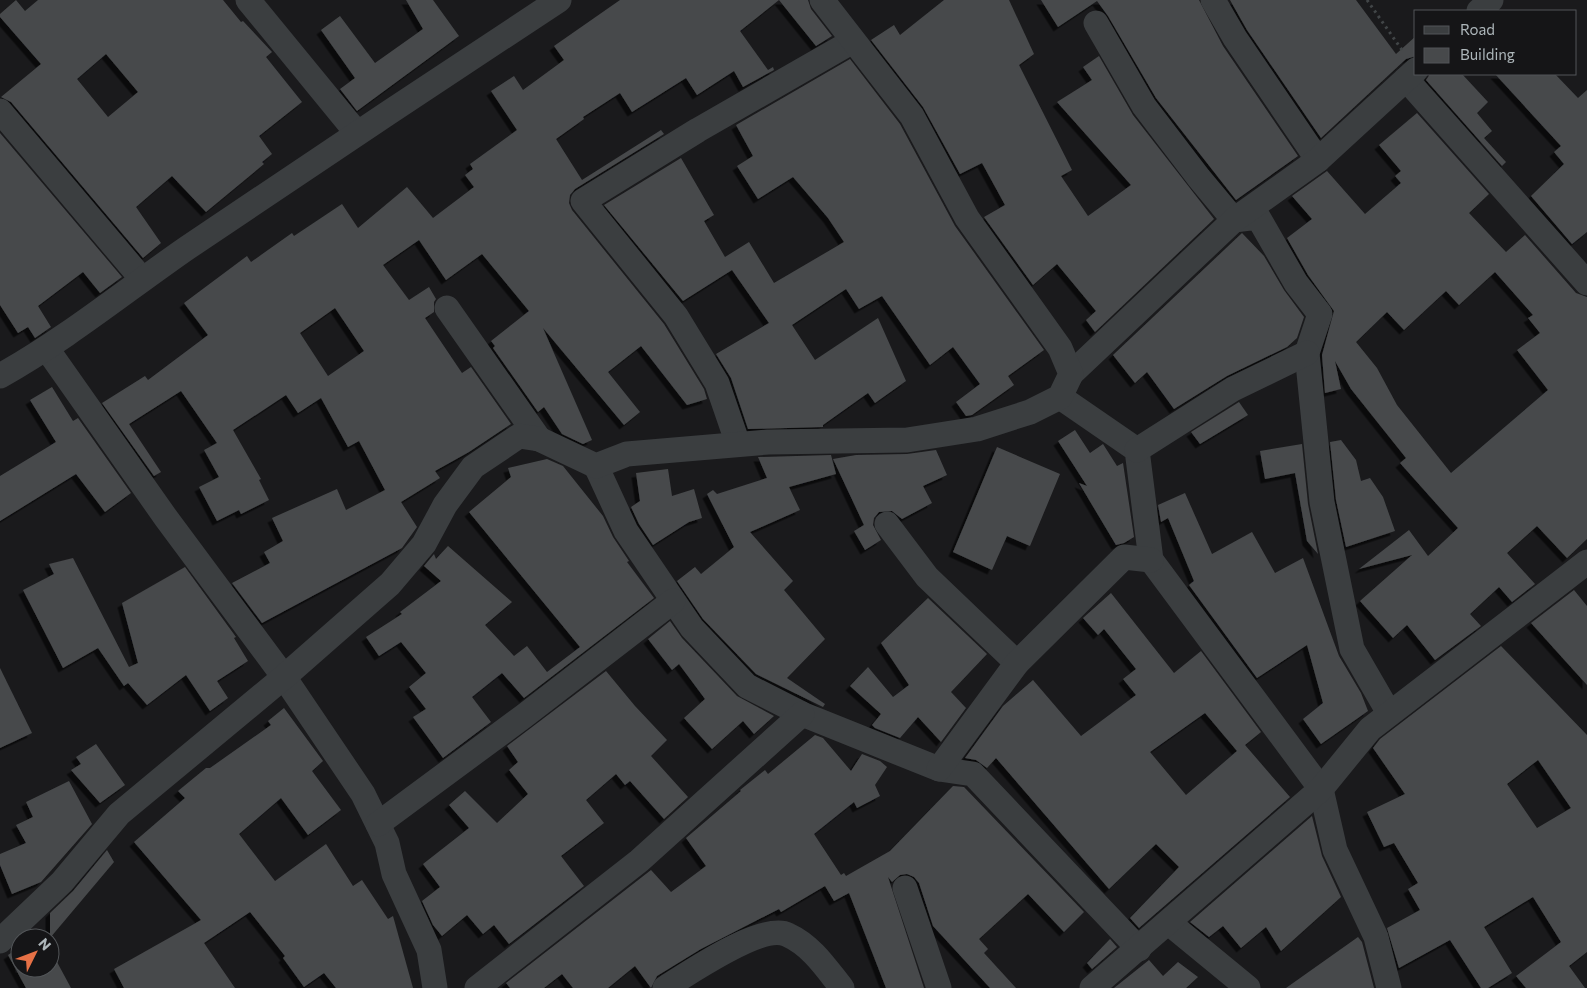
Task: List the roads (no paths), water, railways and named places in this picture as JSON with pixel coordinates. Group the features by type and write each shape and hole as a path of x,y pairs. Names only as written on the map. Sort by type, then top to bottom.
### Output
{"street":[{"path":"248,0 357,132"},
{"path":"0,376 47,349 142,279 357,132 559,0"},
{"path":"822,0 912,116 967,218 1060,348 1071,374"},
{"path":"1213,0 1236,38 1318,160"},
{"path":"1480,10 1492,0"},
{"path":"1096,23 1144,106 1234,220"},
{"path":"738,444 717,383 676,316 583,201 698,130 853,41"},
{"path":"596,466 627,454 738,444 907,440 977,429 1030,412 1060,397 1071,374 1234,220 1318,160 1409,67"},
{"path":"1416,75 1587,283"},
{"path":"0,111 142,279"},
{"path":"1234,220 1258,217 1296,283 1320,314 1307,353 1322,502 1352,649 1389,713"},
{"path":"447,308 539,438"},
{"path":"47,349 166,518 284,677 363,794 387,842 394,874 429,950 435,988"},
{"path":"1137,450 1233,389 1307,353"},
{"path":"1060,397 1137,450 1151,560 1321,789 1334,850 1376,937 1389,988"},
{"path":"1,937 62,882 119,814 284,677 390,584 424,544 445,505 473,467 519,436 539,438 596,466 626,532 673,601 692,628 747,686 802,714 939,768 973,774 1139,949"},
{"path":"887,524 927,578 1017,663"},
{"path":"939,768 1017,663 1124,557 1151,560"},
{"path":"1092,988 1321,789 1370,729 1587,562"},
{"path":"378,824 524,716 673,601"},
{"path":"477,988 639,861 802,714"},
{"path":"905,888 939,988"},
{"path":"1169,923 1248,988"},
{"path":"665,988 718,955 768,932 786,934 810,948 842,988"}]}
